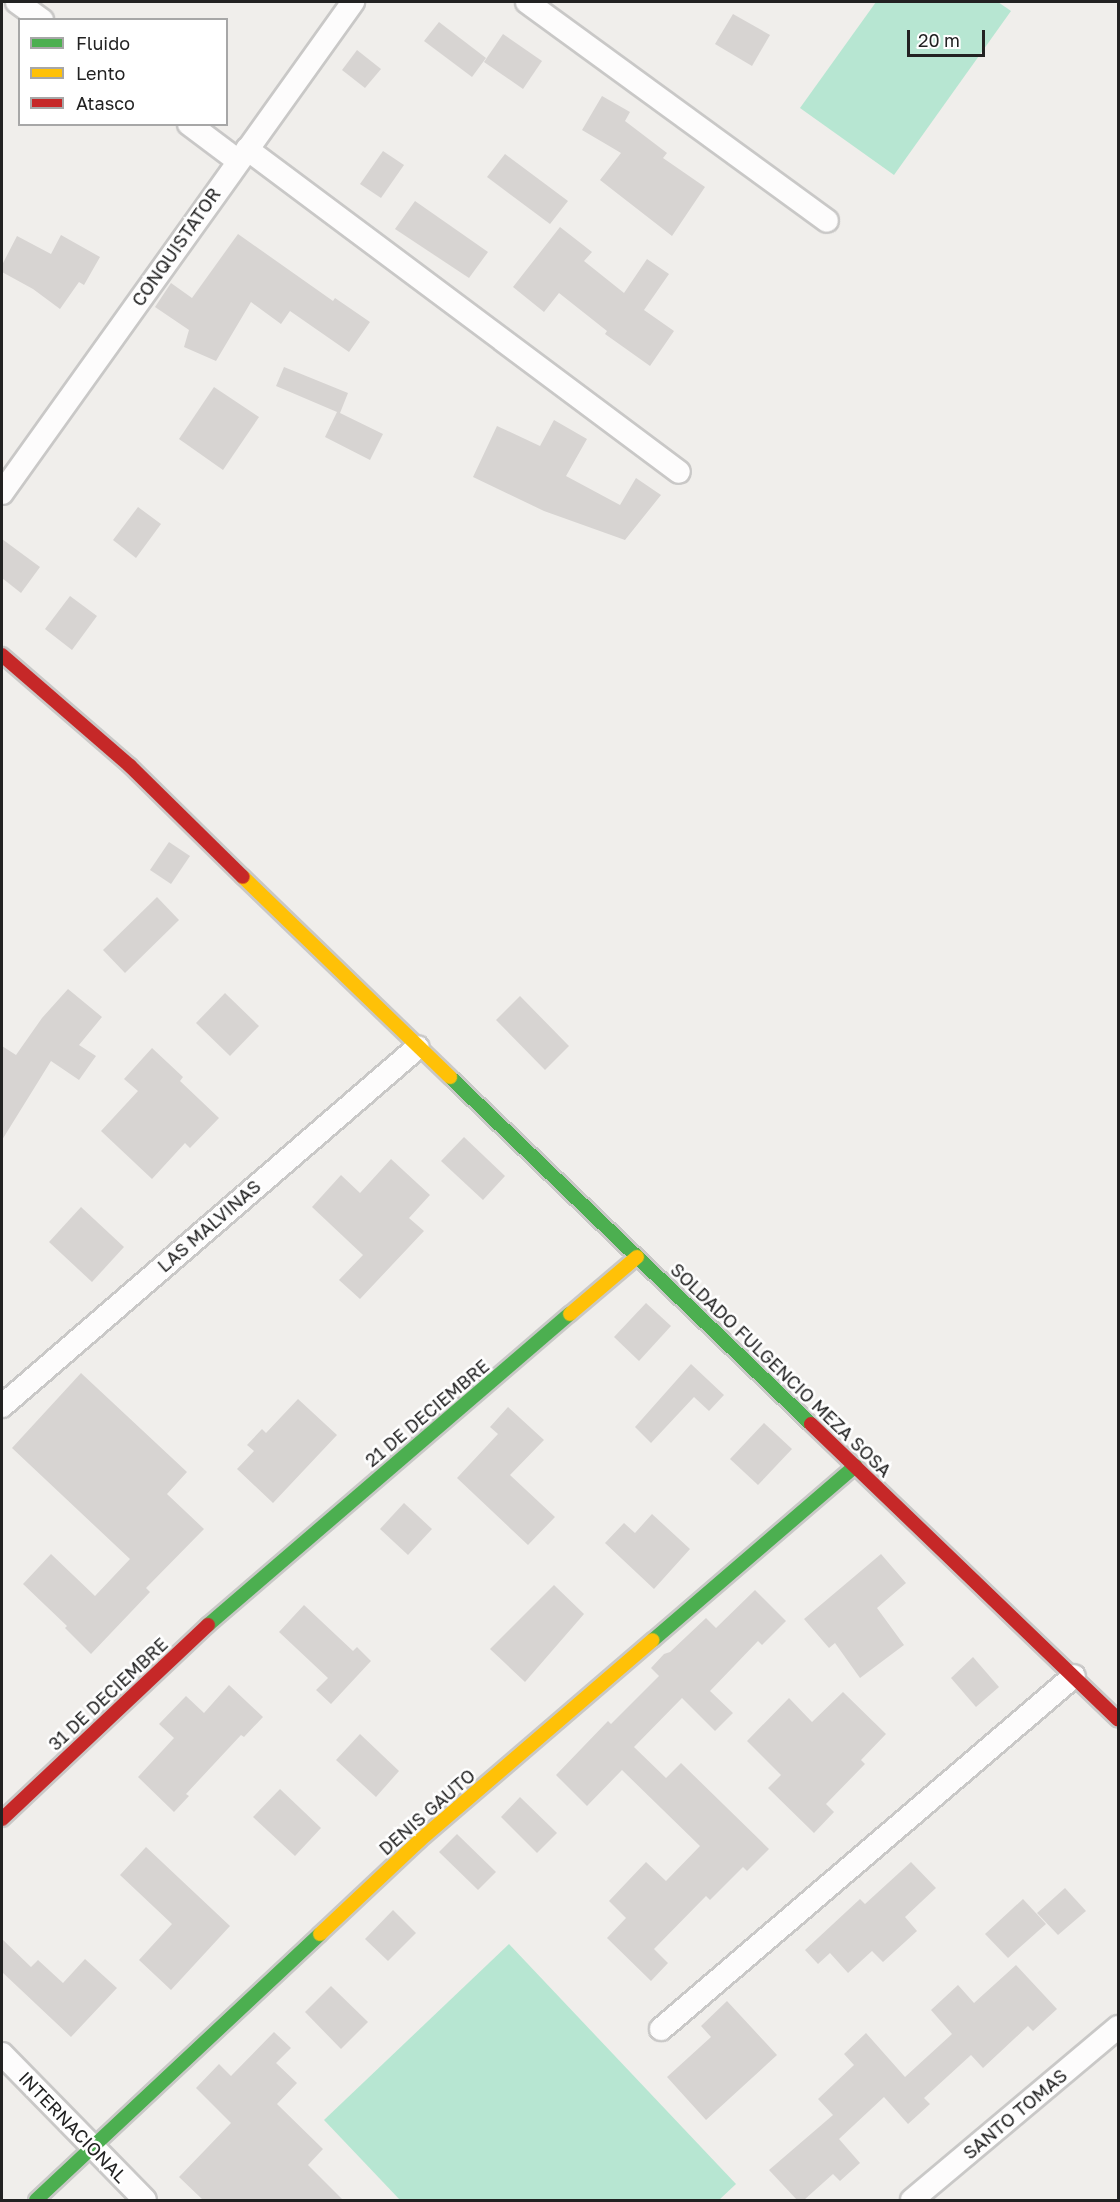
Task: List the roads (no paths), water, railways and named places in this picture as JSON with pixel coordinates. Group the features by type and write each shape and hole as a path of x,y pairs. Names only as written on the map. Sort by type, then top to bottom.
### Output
{"street":[{"path":"16,2 39,18"},
{"name":"CONQUISTATOR","path":"4,485 353,2"},
{"path":"527,2 827,221"},
{"path":"193,126 242,154 679,472"},
{"name":"SOLDADO FULGENCIO MEZA SOSA","path":"2,655 130,766 418,1047 1119,1719"},
{"name":"LAS MALVINAS","path":"2,1406 418,1047"},
{"name":"21 DE DECIEMBRE","path":"239,1596 637,1257"},
{"name":"DENIS GAUTO","path":"36,2200 419,1841 855,1466"},
{"name":"31 DE DECIEMBRE","path":"2,1819 239,1596"},
{"path":"661,2029 1074,1676"},
{"name":"SANTO TOMAS","path":"912,2200 1119,2027"},
{"name":"INTERNACIONAL","path":"2,2054 145,2200"}]}
